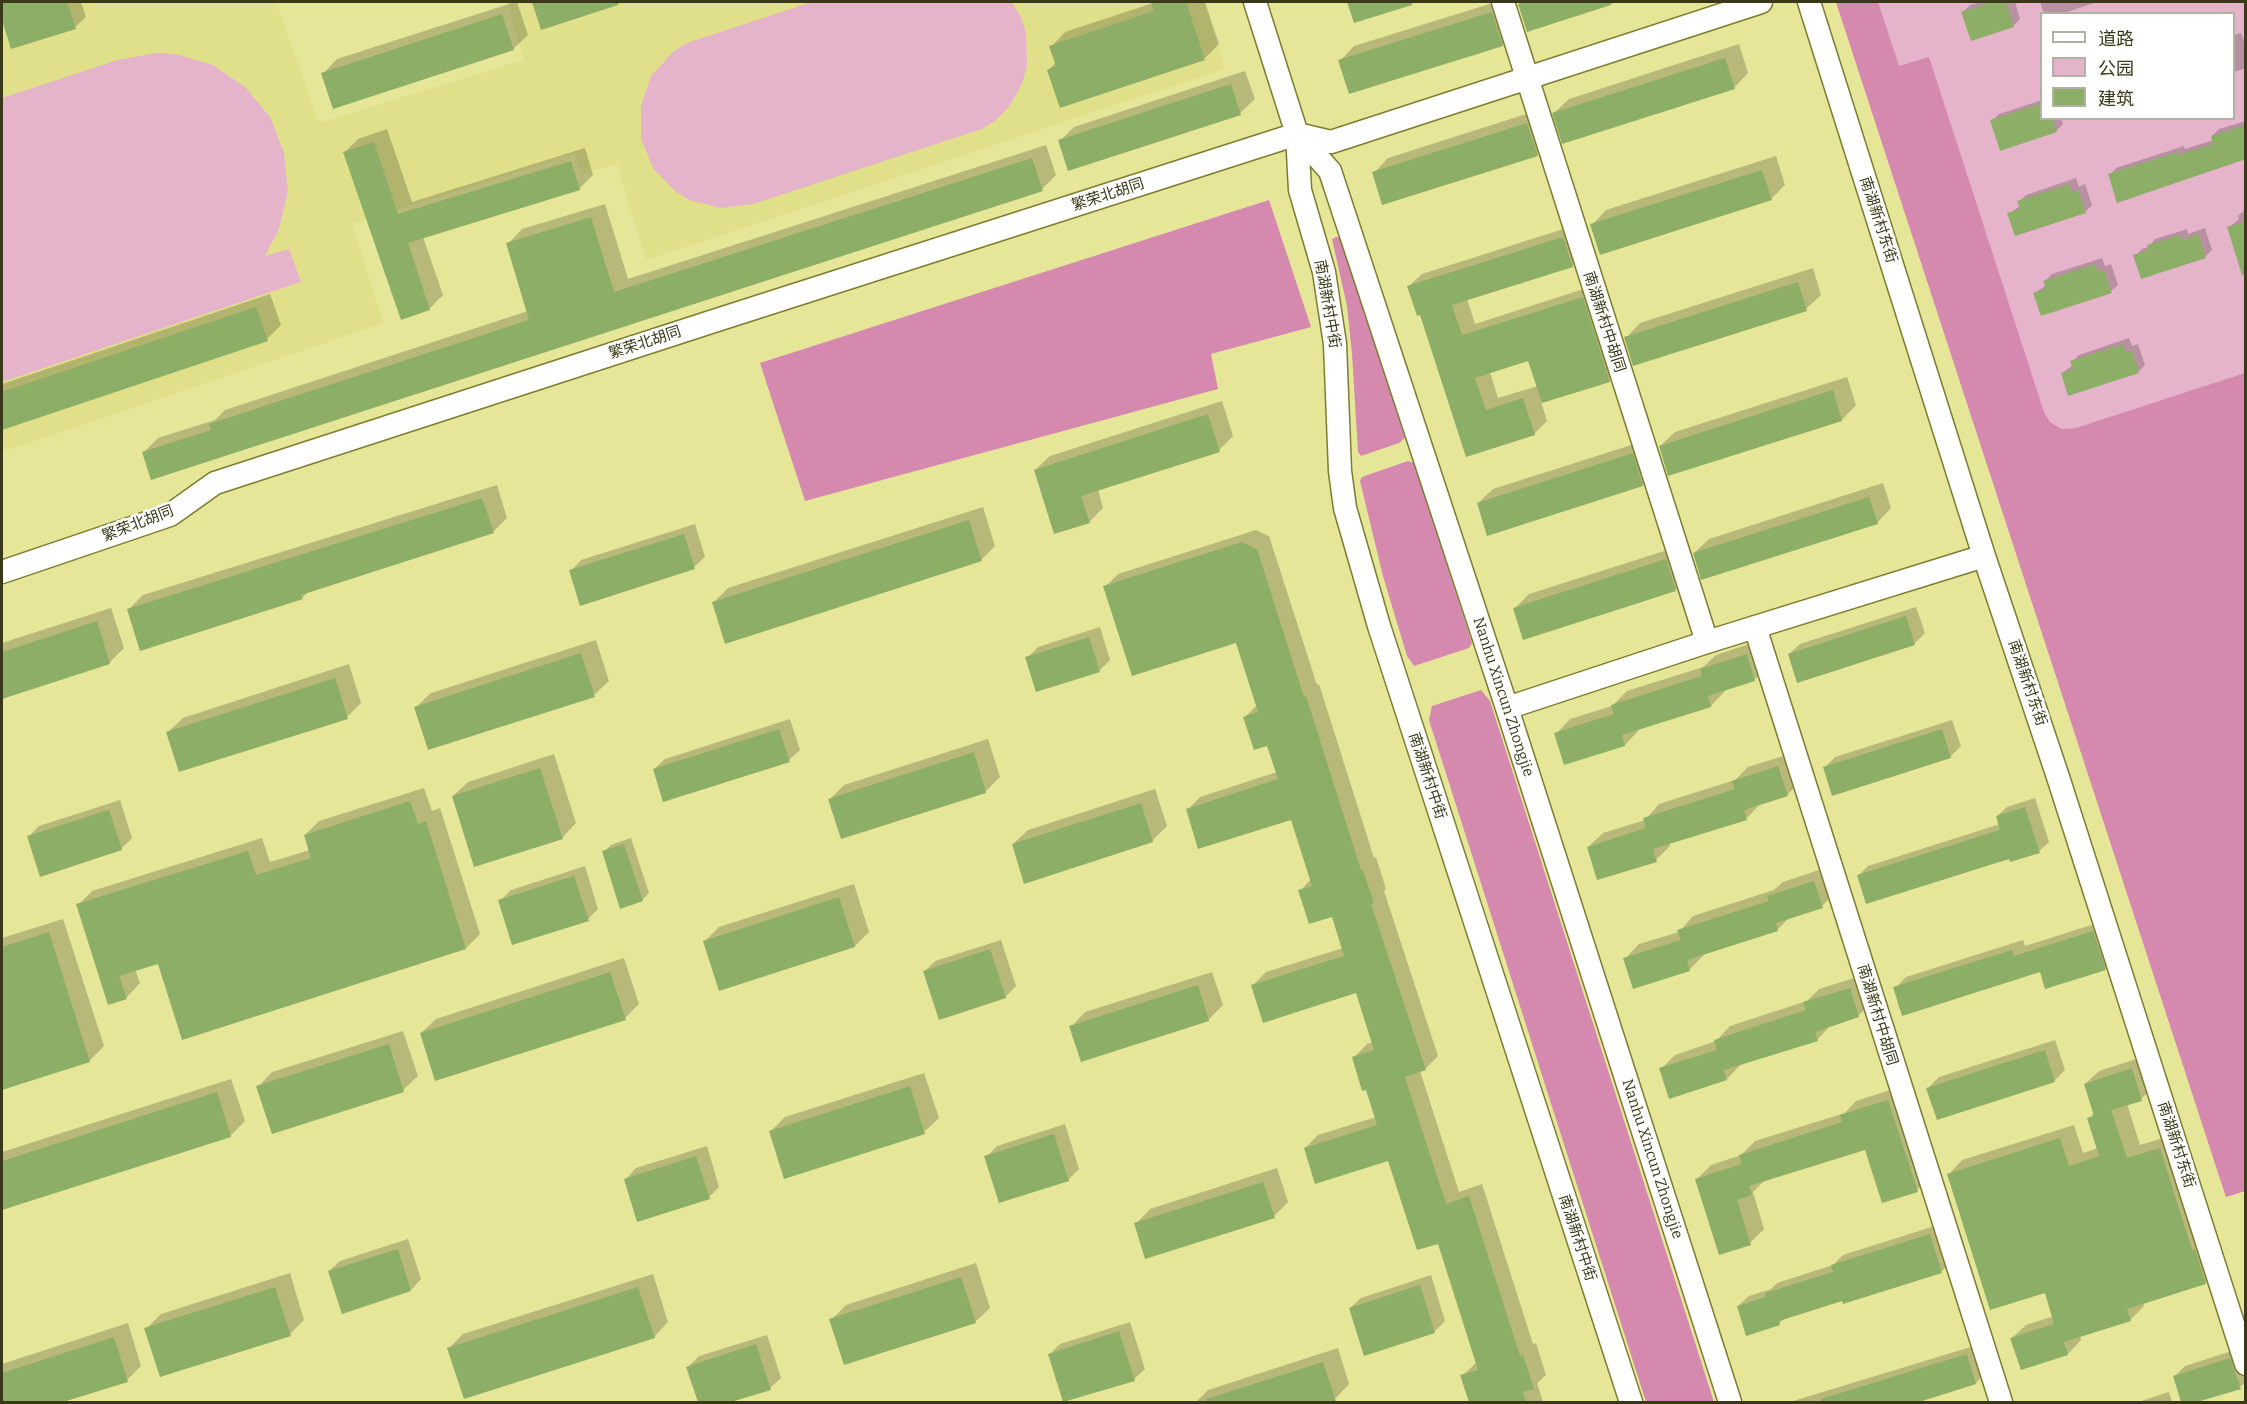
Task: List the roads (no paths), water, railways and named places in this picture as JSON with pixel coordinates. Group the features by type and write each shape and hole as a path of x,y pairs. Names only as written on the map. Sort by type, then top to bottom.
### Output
{"street":[{"name":"Nanhu Xincun Zhongjie","path":"1255,2 1297,134 1330,171 1507,708 1730,1402"},
{"name":"南湖新村中胡同","path":"1503,2 1707,642"},
{"path":"1297,134 1331,141 1761,2"},
{"name":"南湖新村东街","path":"1809,2 1984,556 2058,777 2246,1364"},
{"name":"繁荣北胡同","path":"2,572 170,515 215,483 1297,134"},
{"name":"南湖新村中街","path":"1297,134 1300,190 1323,272 1335,345 1340,471 1345,508 1382,637 1631,1402"},
{"path":"1507,708 1707,642 1984,556"},
{"name":"南湖新村中胡同","path":"1755,627 2001,1402"}]}
